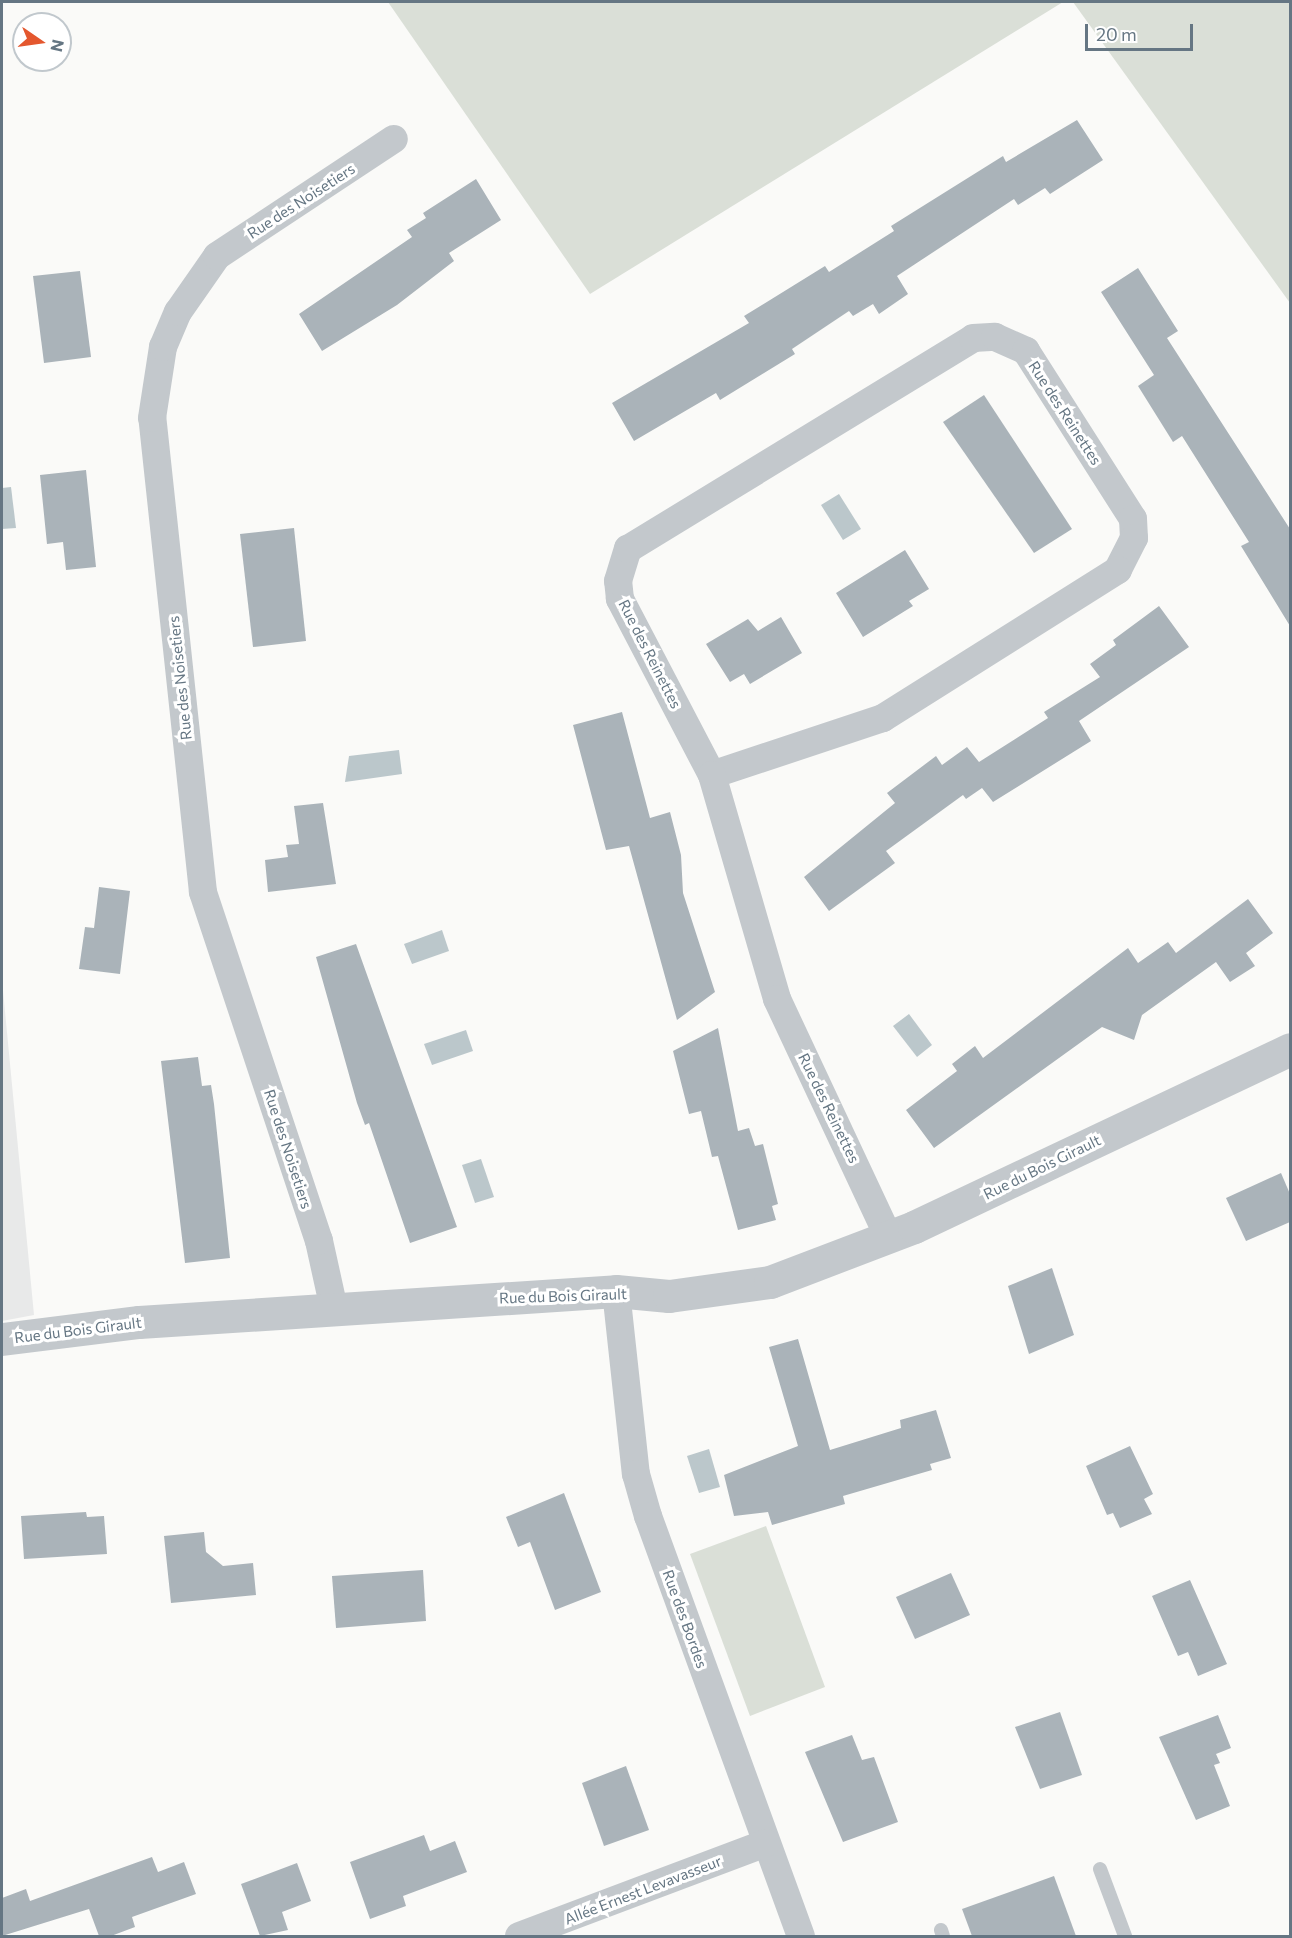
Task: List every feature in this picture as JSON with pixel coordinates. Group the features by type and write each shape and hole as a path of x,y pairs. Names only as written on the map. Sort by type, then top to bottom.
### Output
{"street":[{"name":"Rue des Noisetiers","path":"334,1309 319,1241 203,892 152,418 163,347 178,312 217,256 394,139"},
{"name":"Rue des Reinettes","path":"712,775 882,718 1118,570 1134,538 1133,519 1026,351 995,337 973,338 628,549 618,581 620,599 712,775 777,999 888,1234"},
{"name":"Rue du Bois Girault","path":"2,1339 139,1322 616,1291 669,1296 770,1282 1032,1174 1290,1049"},
{"name":"Rue des Bordes","path":"616,1291 642,1495 801,1936"},
{"name":"Allée Ernest Levavasseur","path":"519,1936 766,1843"}],"lane":[{"path":"1100,1869 1125,1936"}],"shaded area":[{"path":"388,2 1063,2 590,294"},
{"path":"1073,2 1290,2 1290,303"},
{"path":"11,487 16,528 2,529 2,488"},
{"path":"839,494 861,529 843,540 821,505"},
{"path":"399,750 402,774 345,782 349,756"},
{"path":"442,930 449,951 412,964 404,944"},
{"path":"2,980 34,1315 2,1321"},
{"path":"909,1014 932,1045 917,1057 893,1026"},
{"path":"466,1030 473,1051 432,1065 424,1044"},
{"path":"481,1159 494,1197 475,1203 462,1165"},
{"path":"709,1449 720,1487 699,1493 687,1456"},
{"path":"766,1526 825,1687 750,1716 690,1554"}],"building":[{"path":"1077,120 1103,160 1050,194 1045,188 1018,205 1014,199 897,276 908,294 879,314 873,304 853,316 849,311 792,349 795,354 720,400 716,393 634,441 612,403 749,323 744,316 825,266 829,272 894,231 891,226 1003,156 1006,162"},
{"path":"476,179 501,220 449,253 454,261 397,305 322,351 299,314 412,237 407,230 426,218 423,213"},
{"path":"1138,268 1178,331 1167,338 1290,529 1290,626 1241,546 1249,542 1182,436 1173,442 1138,386 1154,375 1101,292"},
{"path":"80,271 91,357 44,363 33,276"},
{"path":"984,395 1072,529 1034,553 943,422"},
{"path":"86,470 96,567 66,570 63,542 47,544 40,475"},
{"path":"294,528 306,641 253,647 240,534"},
{"path":"905,550 929,589 909,601 913,606 863,637 836,593"},
{"path":"1159,606 1189,647 1079,721 1091,741 993,802 982,788 966,799 963,795 886,851 895,863 829,911 804,877 895,803 887,793 936,756 942,765 967,747 979,762 1048,718 1044,712 1100,677 1090,664 1116,645 1113,640"},
{"path":"781,617 802,653 750,684 744,674 730,682 706,644 748,619 758,631"},
{"path":"622,712 650,818 670,812 681,855 683,893 715,992 677,1020 629,846 606,850 573,725"},
{"path":"323,803 336,884 268,892 265,860 288,857 286,845 299,844 294,806"},
{"path":"99,887 130,891 120,974 79,969 85,927 94,928"},
{"path":"1248,899 1273,933 1246,953 1255,966 1230,982 1216,962 1142,1015 1134,1040 1102,1027 934,1148 906,1110 957,1071 952,1064 975,1046 983,1058 1128,948 1138,963 1168,942 1176,953"},
{"path":"356,944 457,1227 410,1243 369,1123 365,1125 357,1103 316,957"},
{"path":"718,1028 738,1131 749,1128 755,1146 763,1144 778,1204 772,1206 776,1220 738,1230 718,1156 712,1157 701,1111 689,1114 673,1051"},
{"path":"198,1057 202,1086 211,1085 230,1258 185,1263 161,1061"},
{"path":"1281,1173 1290,1194 1290,1222 1246,1241 1226,1198"},
{"path":"1052,1268 1074,1335 1029,1354 1008,1286"},
{"path":"798,1339 830,1450 901,1428 900,1420 936,1410 951,1458 930,1464 932,1470 843,1496 845,1504 772,1525 768,1512 734,1516 724,1475 798,1446 769,1347"},
{"path":"1130,1446 1153,1494 1144,1499 1152,1514 1120,1528 1113,1513 1107,1515 1086,1466"},
{"path":"564,1493 601,1592 555,1610 530,1542 518,1547 506,1517"},
{"path":"86,1512 87,1517 104,1516 107,1554 24,1559 21,1516"},
{"path":"204,1532 206,1552 223,1566 253,1563 256,1595 171,1603 164,1536"},
{"path":"423,1570 426,1621 336,1628 332,1576"},
{"path":"951,1573 970,1615 915,1639 896,1597"},
{"path":"1190,1580 1227,1664 1198,1676 1188,1652 1178,1656 1152,1596"},
{"path":"1060,1712 1082,1775 1040,1789 1015,1727"},
{"path":"1218,1715 1231,1748 1216,1754 1220,1763 1214,1765 1230,1806 1196,1820 1159,1737"},
{"path":"852,1735 862,1760 874,1757 898,1822 843,1842 805,1752"},
{"path":"626,1766 649,1830 604,1846 582,1783"},
{"path":"424,1835 430,1851 455,1841 467,1872 403,1896 406,1906 370,1919 350,1862"},
{"path":"152,1857 158,1872 184,1862 196,1894 132,1917 135,1927 111,1936 99,1936 89,1909 2,1936 2,1898 26,1889 30,1901"},
{"path":"297,1863 311,1901 282,1912 288,1930 260,1936 241,1884"},
{"path":"1054,1876 1076,1936 972,1936 962,1909"}]}
